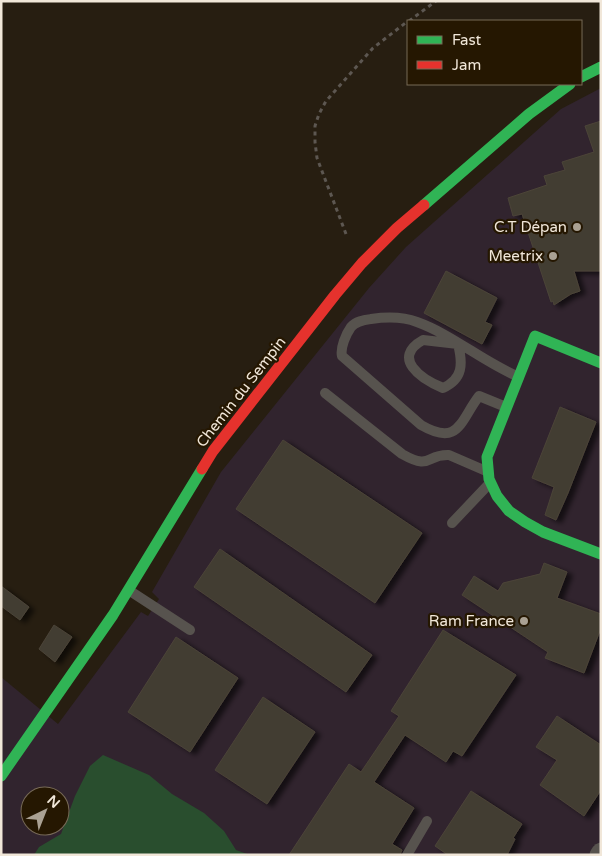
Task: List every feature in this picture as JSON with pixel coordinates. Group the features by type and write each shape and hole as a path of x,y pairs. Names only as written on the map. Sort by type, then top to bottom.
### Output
{"street":[{"path":"582,76 601,67"},
{"name":"Chemin du Sempin","path":"1,776 129,591 212,451 335,295 362,263 397,228 514,126 569,85"},
{"path":"601,363 535,336 488,457 487,471 490,483 498,498 521,522 601,554"}],"lane":[{"path":"507,407 479,396 461,425 444,433 433,432 420,425 342,356 341,352 348,331 353,324 362,320 380,318 416,321 519,377"},
{"path":"423,340 458,344 462,357 462,366 452,384 442,388 431,383 410,365 408,360 409,354 415,345 423,340"},
{"path":"325,393 412,460 426,462 443,454 449,454 487,471"},
{"path":"452,523 490,483"},
{"path":"129,591 190,630"},
{"path":"407,855 428,821"}],"path":[{"path":"409,20 436,1"},
{"path":"346,234 318,158 315,126 319,114 331,95 373,48 407,22"}],"shaded area":[{"path":"601,88 601,855 1,855 1,677 58,724 141,612 148,616 159,599 152,592 221,472 369,288 406,247 561,109"}],"green space":[{"path":"103,755 149,775 172,794 204,813 224,831 236,850 250,855 34,855 39,847 58,836 70,836 70,810 90,766"}],"building":[{"path":"601,121 601,271 574,271 580,291 571,294 554,305 553,301 551,302 522,214 513,216 508,198 547,185 544,176 565,170 562,162 594,152 585,126"},
{"path":"446,271 497,298 485,322 492,325 482,344 424,313"},
{"path":"560,407 596,422 556,520 545,515 554,487 532,478"},
{"path":"283,440 422,533 375,603 236,509"},
{"path":"220,549 372,655 346,692 194,587"},
{"path":"544,563 567,572 557,598 601,614 601,628 584,673 545,658 548,652 462,595 474,576 498,591 503,583 540,574"},
{"path":"1,586 29,607 20,620 1,606"},
{"path":"54,625 72,637 55,662 39,649"},
{"path":"443,630 516,675 462,756 453,751 446,762 405,735 374,782 414,808 392,844 402,850 400,855 289,855 349,764 361,772 399,716 391,711"},
{"path":"176,637 238,678 190,752 128,712"},
{"path":"263,697 315,732 267,804 215,770"},
{"path":"557,716 601,745 601,790 584,816 540,785 557,760 536,747"},
{"path":"471,791 522,824 513,838 515,839 507,855 448,855 435,846"}],"traffic: fast":[{"path":"582,76 601,67"},
{"path":"424,205 529,114 569,85"},
{"path":"601,363 535,336 487,457 489,479 497,496 509,511 543,532 601,554"},
{"path":"1,776 113,615 202,469"}],"traffic: jam":[{"path":"202,469 213,451 335,295 362,263 397,228 424,205"}],"place":[{"name":"C.T Dépan","path":"577,227"},
{"name":"Meetrix","path":"553,256"},
{"name":"Ram France","path":"524,621"}]}
